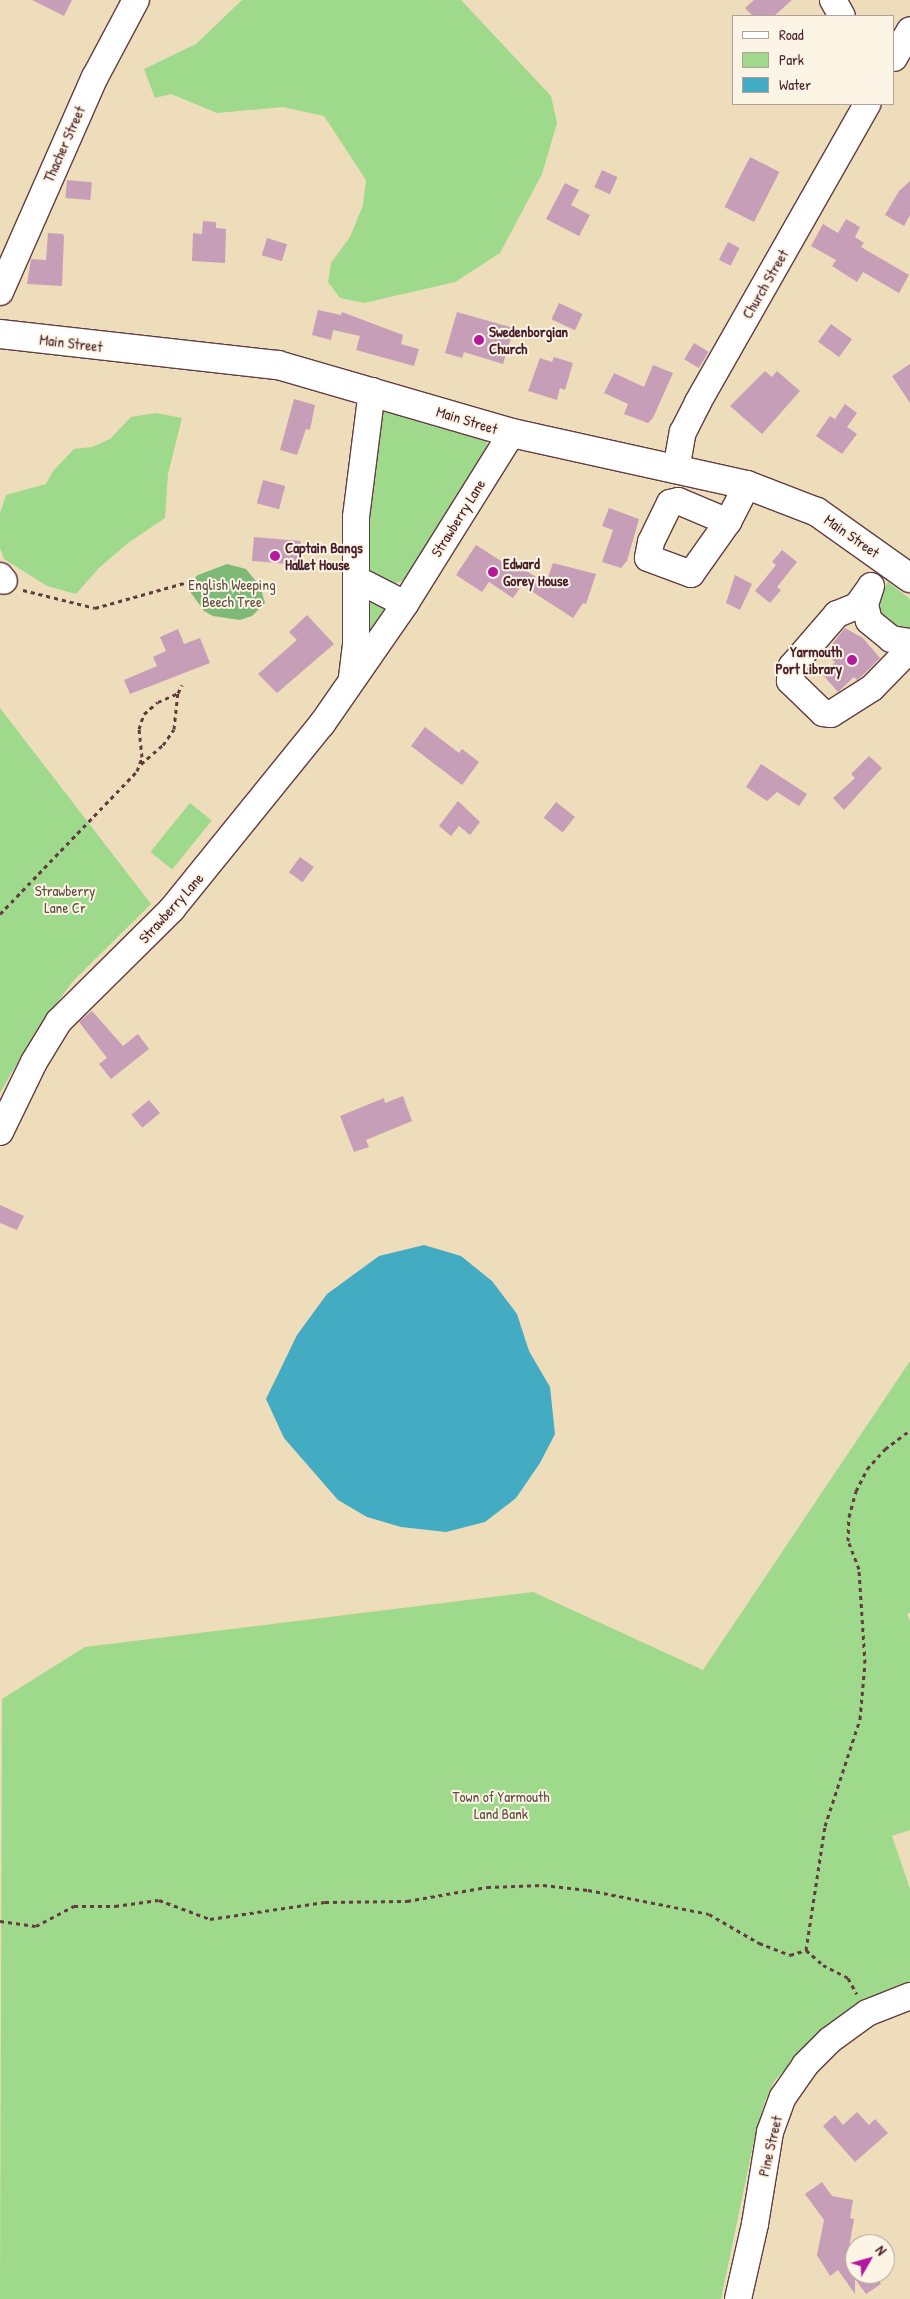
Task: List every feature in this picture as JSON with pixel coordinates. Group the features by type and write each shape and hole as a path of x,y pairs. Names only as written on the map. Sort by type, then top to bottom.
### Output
{"main road":[{"name":"Main Street","path":"0,334 262,362 372,391 512,433 747,485 817,512 900,570"}],"street":[{"name":"Thacher Street","path":"0,292 87,94 136,0"},
{"path":"833,0 841,15"},
{"path":"895,56 910,30"},
{"name":"Church Street","path":"676,470 683,432 698,402 866,105"},
{"name":"Strawberry Lane","path":"349,684 356,653 356,517 372,391"},
{"name":"Strawberry Lane","path":"0,1132 34,1062 59,1021 172,909 260,802 349,684 405,604 512,433"},
{"path":"728,522 747,485"},
{"path":"900,570 870,588 861,602 837,614 792,666 790,681 823,713 831,714 872,688 910,649"},
{"path":"356,579 405,604"},
{"path":"870,588 865,611 869,621 891,640 910,642"},
{"name":"Pine Street","path":"738,2299 755,2224 770,2132 784,2097 805,2065 830,2040 867,2013 910,1996"}],"path":[{"path":"2,579 70,604 95,608 191,581"},
{"path":"0,914 140,764 163,745 174,729 178,693 182,685"},
{"path":"140,764 139,735 144,714 158,702 178,693"},
{"path":"806,1950 825,1826 860,1719 864,1681 859,1569 848,1541 849,1517 856,1491 867,1469 885,1449 910,1430"},
{"path":"0,1921 36,1926 74,1906 116,1906 159,1900 210,1919 325,1902 406,1902 487,1887 543,1885 588,1890 709,1914 759,1943 790,1955 806,1950"},
{"path":"806,1950 823,1965 848,1978 867,2013"}],"green space":[{"path":"242,0 461,0 551,96 557,123 542,174 500,253 455,282 364,303 340,298 328,282 331,263 350,237 363,205 366,180 324,116 283,107 217,113 171,94 155,98 144,69 196,44"},
{"path":"389,409 485,438 490,450 412,578 392,584 379,582 362,564 381,415"},
{"path":"156,413 182,418 168,474 165,518 128,543 99,568 76,594 47,586 4,559 0,548 0,513 6,495 46,484 53,471 74,449 92,447 110,439 131,417"},
{"name":"English Weeping Beech Tree","path":"227,564 246,569 260,586 265,603 252,616 240,620 213,616 204,611 191,593 191,581 198,575"},
{"path":"888,582 910,599 910,632 888,630 874,602"},
{"path":"362,595 391,603 369,644"},
{"name":"Strawberry Lane Cr","path":"0,708 151,904 73,981 34,1034 0,1093"},
{"path":"190,803 212,821 172,870 150,852"},
{"name":"Town of Yarmouth Land Bank","path":"910,1361 910,1613 907,1614 910,1621 910,1830 892,1836 910,1889 910,1988 791,2064 775,2080 765,2101 755,2136 721,2299 0,2299 2,1699 85,1647 533,1592 703,1670"}],"water":[{"path":"424,1245 461,1256 492,1281 517,1314 529,1351 550,1387 555,1434 540,1463 516,1498 485,1522 446,1532 401,1527 367,1517 338,1500 284,1438 266,1399 297,1335 327,1294 379,1256"}],"building":[{"path":"32,0 72,0 64,16"},
{"path":"754,0 792,0 775,15 752,15 745,8"},
{"path":"750,157 779,172 754,222 725,207"},
{"path":"602,170 618,177 610,194 594,187"},
{"path":"67,180 92,182 90,200 65,198"},
{"path":"910,181 910,215 904,226 885,215 899,191"},
{"path":"565,183 579,190 571,205 590,215 579,236 546,219"},
{"path":"846,219 860,227 855,237 864,243 861,247 909,275 899,293 863,272 857,282 832,266 836,260 811,246 823,224 838,233"},
{"path":"203,221 216,222 216,228 226,229 225,263 192,261 193,233 202,234"},
{"path":"48,233 63,234 64,237 62,286 27,284 31,259 46,260"},
{"path":"267,238 287,244 282,261 262,255"},
{"path":"728,242 740,248 731,266 719,260"},
{"path":"559,303 583,314 575,330 551,319"},
{"path":"318,310 341,315 342,312 403,335 401,344 419,349 414,366 356,350 360,336 333,330 331,340 312,335"},
{"name":"Swedenborgian Church","path":"457,312 514,328 503,364 464,352 462,358 445,353"},
{"path":"831,324 852,339 839,357 818,342"},
{"path":"694,343 709,352 699,368 684,359"},
{"path":"554,357 573,363 565,390 560,388 557,400 528,391 540,358 552,362"},
{"path":"910,364 910,403 892,376"},
{"path":"653,365 673,373 653,418 648,423 624,414 628,404 604,393 614,373 644,387"},
{"path":"765,371 772,377 777,371 800,391 762,434 730,406"},
{"path":"294,399 315,405 310,430 306,429 297,455 280,450"},
{"path":"845,404 857,413 847,427 857,434 842,454 816,436 830,416 835,419"},
{"path":"263,480 285,486 279,509 257,503"},
{"path":"609,508 639,519 627,561 621,568 602,562 613,530 602,526"},
{"name":"Captain Bangs Hallet House","path":"254,537 301,541 299,565 252,561"},
{"path":"476,545 515,570 518,566 546,583 553,563 596,574 586,604 583,603 573,618 522,585 513,598 489,582 482,592 456,575"},
{"path":"782,550 797,562 777,587 781,590 770,603 755,591 776,565 772,562"},
{"path":"735,575 752,584 740,610 726,603"},
{"path":"307,615 334,644 277,693 258,674 297,640 289,632"},
{"path":"845,628 863,638 880,658 862,676 857,680 854,677 838,692 823,675 835,662 825,653"},
{"path":"178,629 184,644 200,638 210,663 130,694 124,680 157,666 153,657 166,651 160,637"},
{"path":"425,727 459,753 462,749 479,762 462,785 411,746"},
{"path":"869,756 882,768 844,810 833,798 855,778 851,774"},
{"path":"761,764 807,794 799,806 777,792 767,801 746,787"},
{"path":"458,801 480,822 470,835 459,826 451,836 439,826"},
{"path":"556,802 575,817 563,833 544,818"},
{"path":"300,857 314,867 303,882 289,872"},
{"path":"92,1011 123,1046 138,1034 149,1049 111,1079 99,1064 107,1058 79,1022"},
{"path":"403,1096 412,1121 366,1140 369,1147 354,1152 340,1116 384,1098 385,1103"},
{"path":"149,1100 160,1113 142,1128 131,1115"},
{"path":"0,1205 24,1216 17,1230 0,1223"},
{"path":"857,2112 869,2125 875,2119 888,2133 855,2162 823,2126 835,2115 843,2125"},
{"path":"822,2182 832,2196 853,2200 850,2218 854,2219 851,2234 845,2234 845,2280 838,2270 830,2276 817,2255 824,2220 805,2194"},
{"path":"848,2284 855,2284 855,2294"},
{"path":"859,2284 881,2284 866,2294"}],"place":[{"name":"Swedenborgian Church","path":"479,340"},
{"name":"Captain Bangs Hallet House","path":"275,556"},
{"name":"Edward Gorey House","path":"493,572"},
{"name":"Yarmouth Port Library","path":"852,660"}]}
